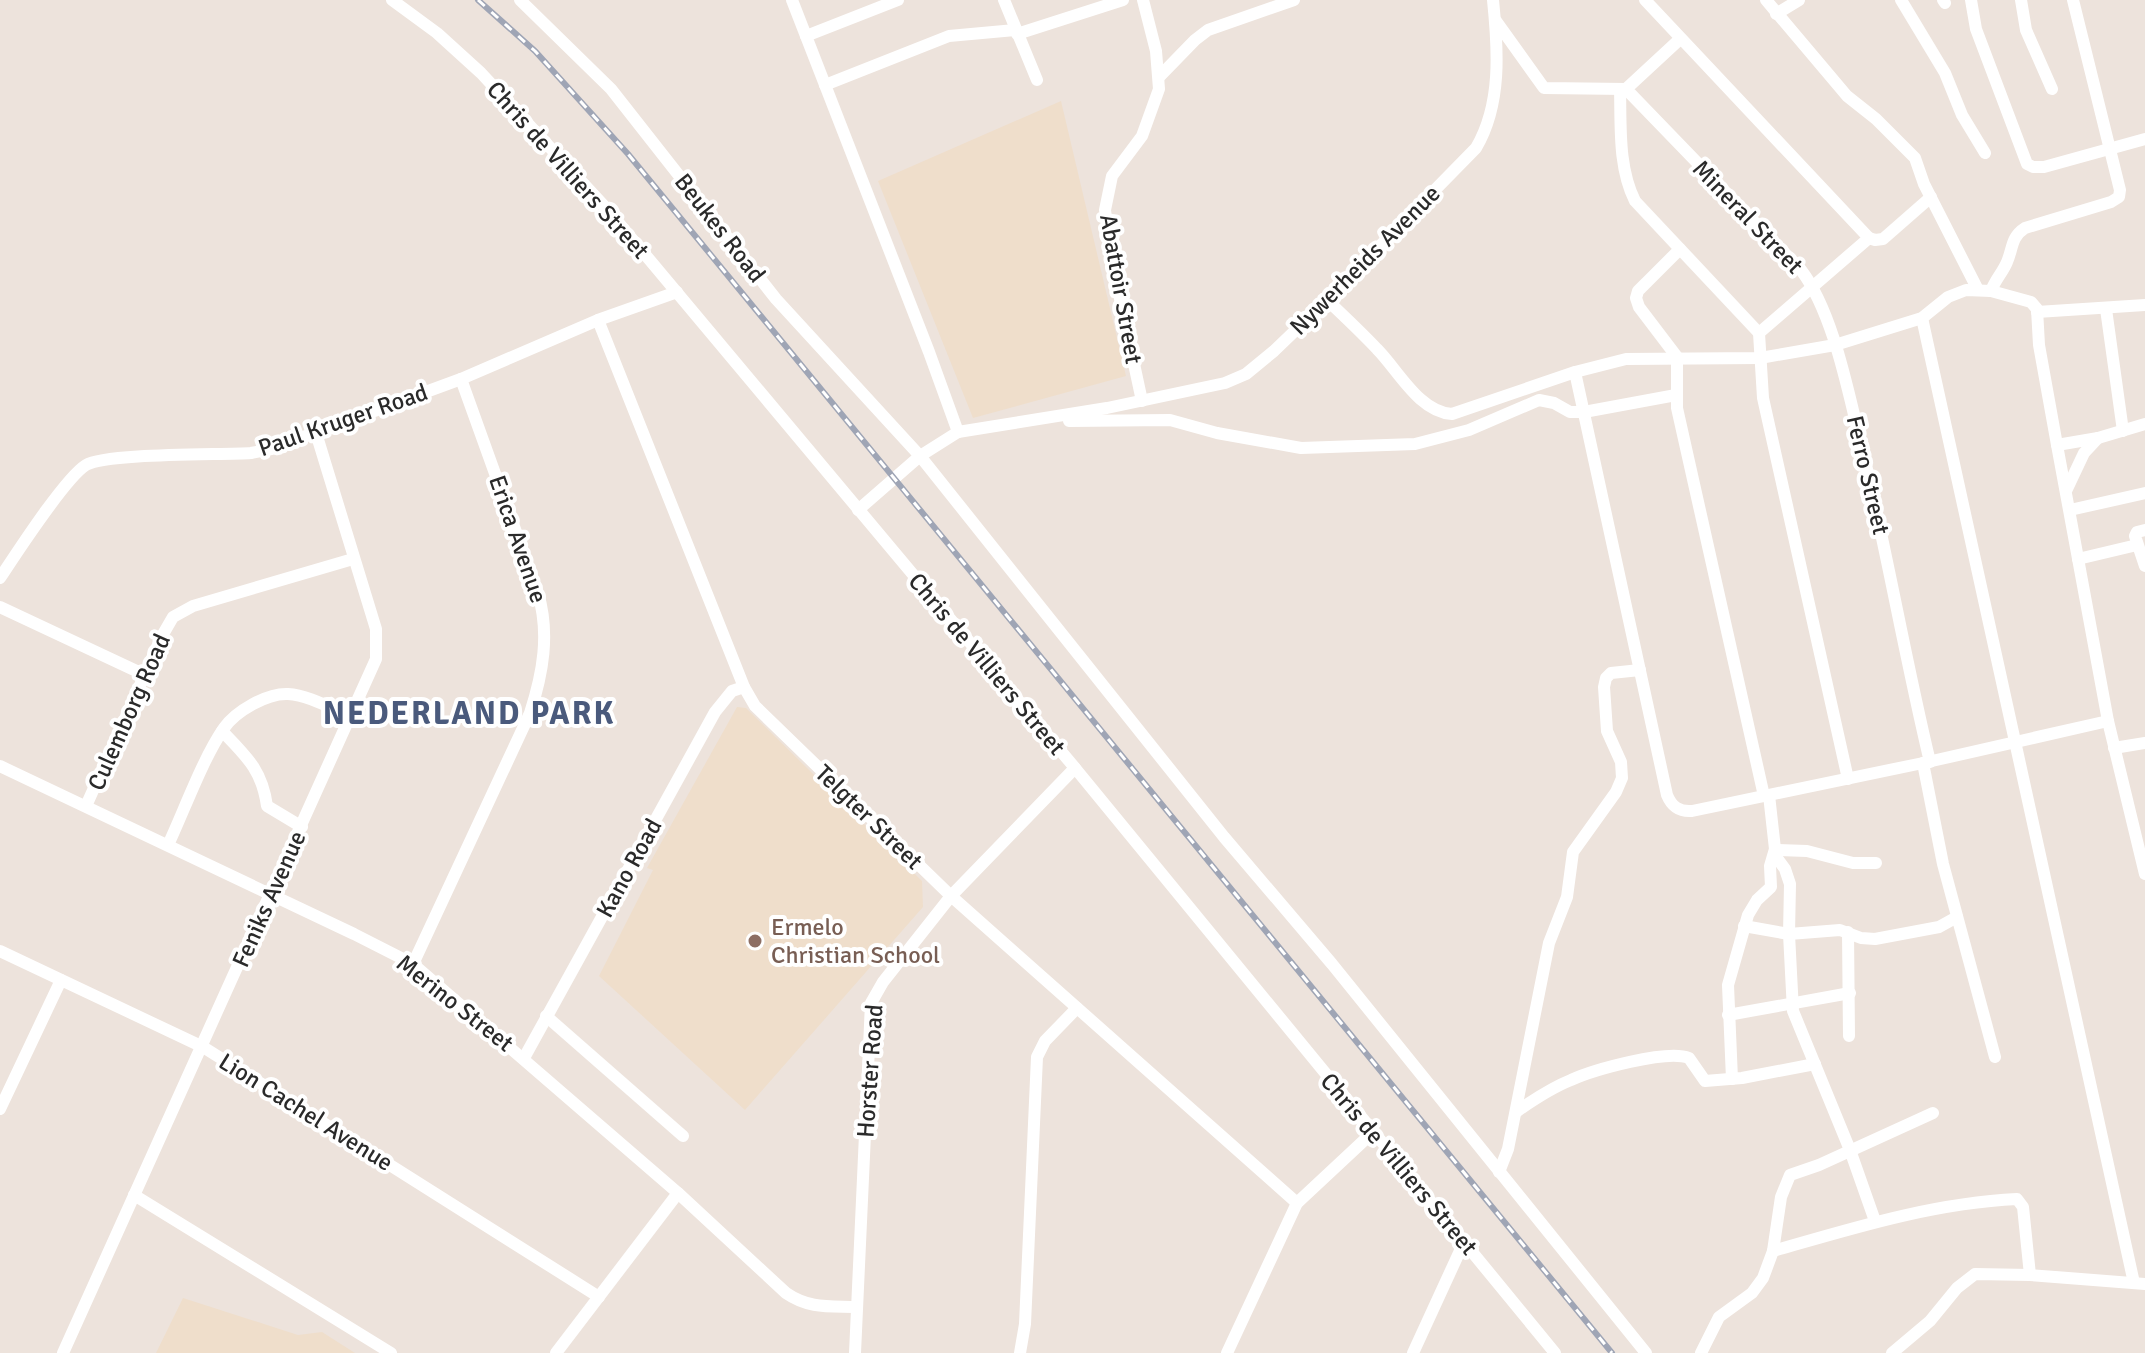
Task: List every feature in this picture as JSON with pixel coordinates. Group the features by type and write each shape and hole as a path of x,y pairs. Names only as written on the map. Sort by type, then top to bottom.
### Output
{"street":[{"name":"Chris de Villiers Street","path":"392,0 437,33 481,73 607,209 1075,768 1555,1353"},
{"name":"Beukes Road","path":"520,0 611,89 776,299 920,456 1224,837 1332,964 1646,1353"},
{"path":"792,0 958,432"},
{"path":"806,36 898,0"},
{"path":"1004,0 1037,80"},
{"path":"825,85 949,36 1016,32 1123,0"},
{"name":"Abattoir Street","path":"1142,401 1110,252 1105,200 1112,176 1137,145 1157,99 1159,77 1143,0"},
{"path":"1159,77 1208,30 1294,0"},
{"name":"Nywerheids Avenue","path":"1050,417 1225,383 1246,374 1274,351 1461,164 1482,138 1491,117 1495,93 1493,0"},
{"path":"1645,0 1869,238"},
{"path":"1766,0 1847,96 1910,151 1931,197 1985,290"},
{"path":"1776,14 1799,0"},
{"path":"1901,0 1945,73 1962,115 1985,153"},
{"path":"1971,0 1976,29 2027,164 2044,167 2145,139"},
{"path":"2021,0 2026,30 2052,89"},
{"path":"1985,290 2007,264 2016,234 2025,228 2119,197 2120,190 2073,0"},
{"path":"1495,19 1544,88 1623,89 1680,39"},
{"path":"1623,89 1622,147 1630,190 1639,206 1759,333 1763,398 1848,779"},
{"name":"Mineral Street","path":"1623,89 1801,270 1812,286 1869,238 1883,239 1931,197"},
{"path":"1680,249 1638,291 1636,298 1639,307 1681,357 1677,408 1766,795 1774,852 1770,866 1771,887 1754,903 1744,926 1728,985 1732,1079"},
{"path":"1759,333 1812,286"},
{"name":"Ferro Street","path":"1812,286 1835,345 1867,466 1927,762 1943,864 1995,1057"},
{"path":"1327,300 1380,351 1417,395 1440,412 1460,412 1575,372 1626,359 1760,358 1835,345 1922,318 1957,292 1985,290 2028,300 2036,306 2039,345 2108,721 2145,874"},
{"name":"Paul Kruger Road","path":"0,578 69,481 88,464 117,459 251,453 316,433 461,379 598,320 677,292"},
{"path":"2037,312 2145,305"},
{"path":"2106,309 2123,431"},
{"path":"1892,1353 1930,1321 1970,1276 1983,1273 2030,1275 2140,1284 1922,318"},
{"name":"Telgter Street","path":"598,320 744,687 755,706 951,896 1297,1203"},
{"path":"1575,372 1667,795 1672,805 1681,811 1848,779 2108,721"},
{"name":"Erica Avenue","path":"413,964 530,713 545,639 538,593 461,379"},
{"path":"858,510 920,456 958,432 1050,417 1071,421 1170,420 1217,433 1301,448 1415,444 1469,430 1539,400 1554,403 1570,412 1584,412 1676,395"},
{"path":"2057,445 2098,438 2145,424"},
{"name":"Feniks Avenue","path":"63,1353 352,717 378,651 376,629 316,433"},
{"path":"2066,490 2084,453 2098,438"},
{"path":"2070,510 2145,493"},
{"path":"2145,530 2137,532 2135,536 2145,566"},
{"path":"2078,559 2137,545"},
{"name":"Culemborg Road","path":"86,806 168,624 185,609 353,559"},
{"path":"0,607 145,675"},
{"path":"1499,1172 1508,1149 1549,943 1567,897 1573,852 1616,792 1622,778 1621,762 1607,731 1605,682 1611,673 1640,670"},
{"name":"Kano Road","path":"524,1058 715,712 732,691 744,687"},
{"path":"168,845 222,731 235,717 278,694 303,697 352,717"},
{"path":"222,731 256,768 263,783 267,806 302,827"},
{"path":"2114,748 2145,743"},
{"name":"Merino Street","path":"0,766 413,964 678,1193 794,1298 815,1306 856,1307"},
{"name":"Horster Road","path":"855,1353 871,1003 883,982 951,896 1075,768"},
{"path":"1774,852 1807,851 1853,863 1876,863"},
{"path":"1774,852 1790,884 1789,934 1795,1018 1850,1150 1875,1221"},
{"path":"1744,926 1789,934 1832,929 1867,939 1939,927 1957,917"},
{"path":"1848,932 1849,1036"},
{"name":"Lion Cachel Avenue","path":"0,951 203,1047 599,1297"},
{"path":"0,1109 61,980"},
{"path":"1728,1015 1850,993"},
{"path":"1020,1353 1025,1324 1037,1057 1045,1041 1077,1008"},
{"path":"546,1016 683,1136"},
{"path":"1516,1112 1573,1079 1668,1055 1689,1058 1704,1081 1815,1064"},
{"path":"1701,1353 1719,1317 1752,1293 1763,1278 1773,1251 1781,1197 1790,1175 1933,1113"},
{"path":"1227,1353 1297,1203 1372,1133"},
{"path":"556,1353 678,1193"},
{"path":"134,1195 391,1353"},
{"path":"1773,1251 1875,1221 1976,1201 2017,1199 2023,1207 2030,1275"},
{"path":"1413,1353 1464,1242"}],"shaded area":[{"path":"1061,101 1126,376 973,418 878,181"},
{"name":"Ermelo Christian School","path":"737,707 746,708 922,881 923,907 745,1110 599,976 653,870 647,868"},
{"path":"183,1298 298,1335 322,1332 355,1353 156,1353"}],"railway":[{"path":"478,0 535,51 628,154 1612,1353"}],"place":[{"name":"Ermelo Christian School","path":"755,941"}],"district":[{"name":"NEDERLAND PARK","path":"469,713"}]}
